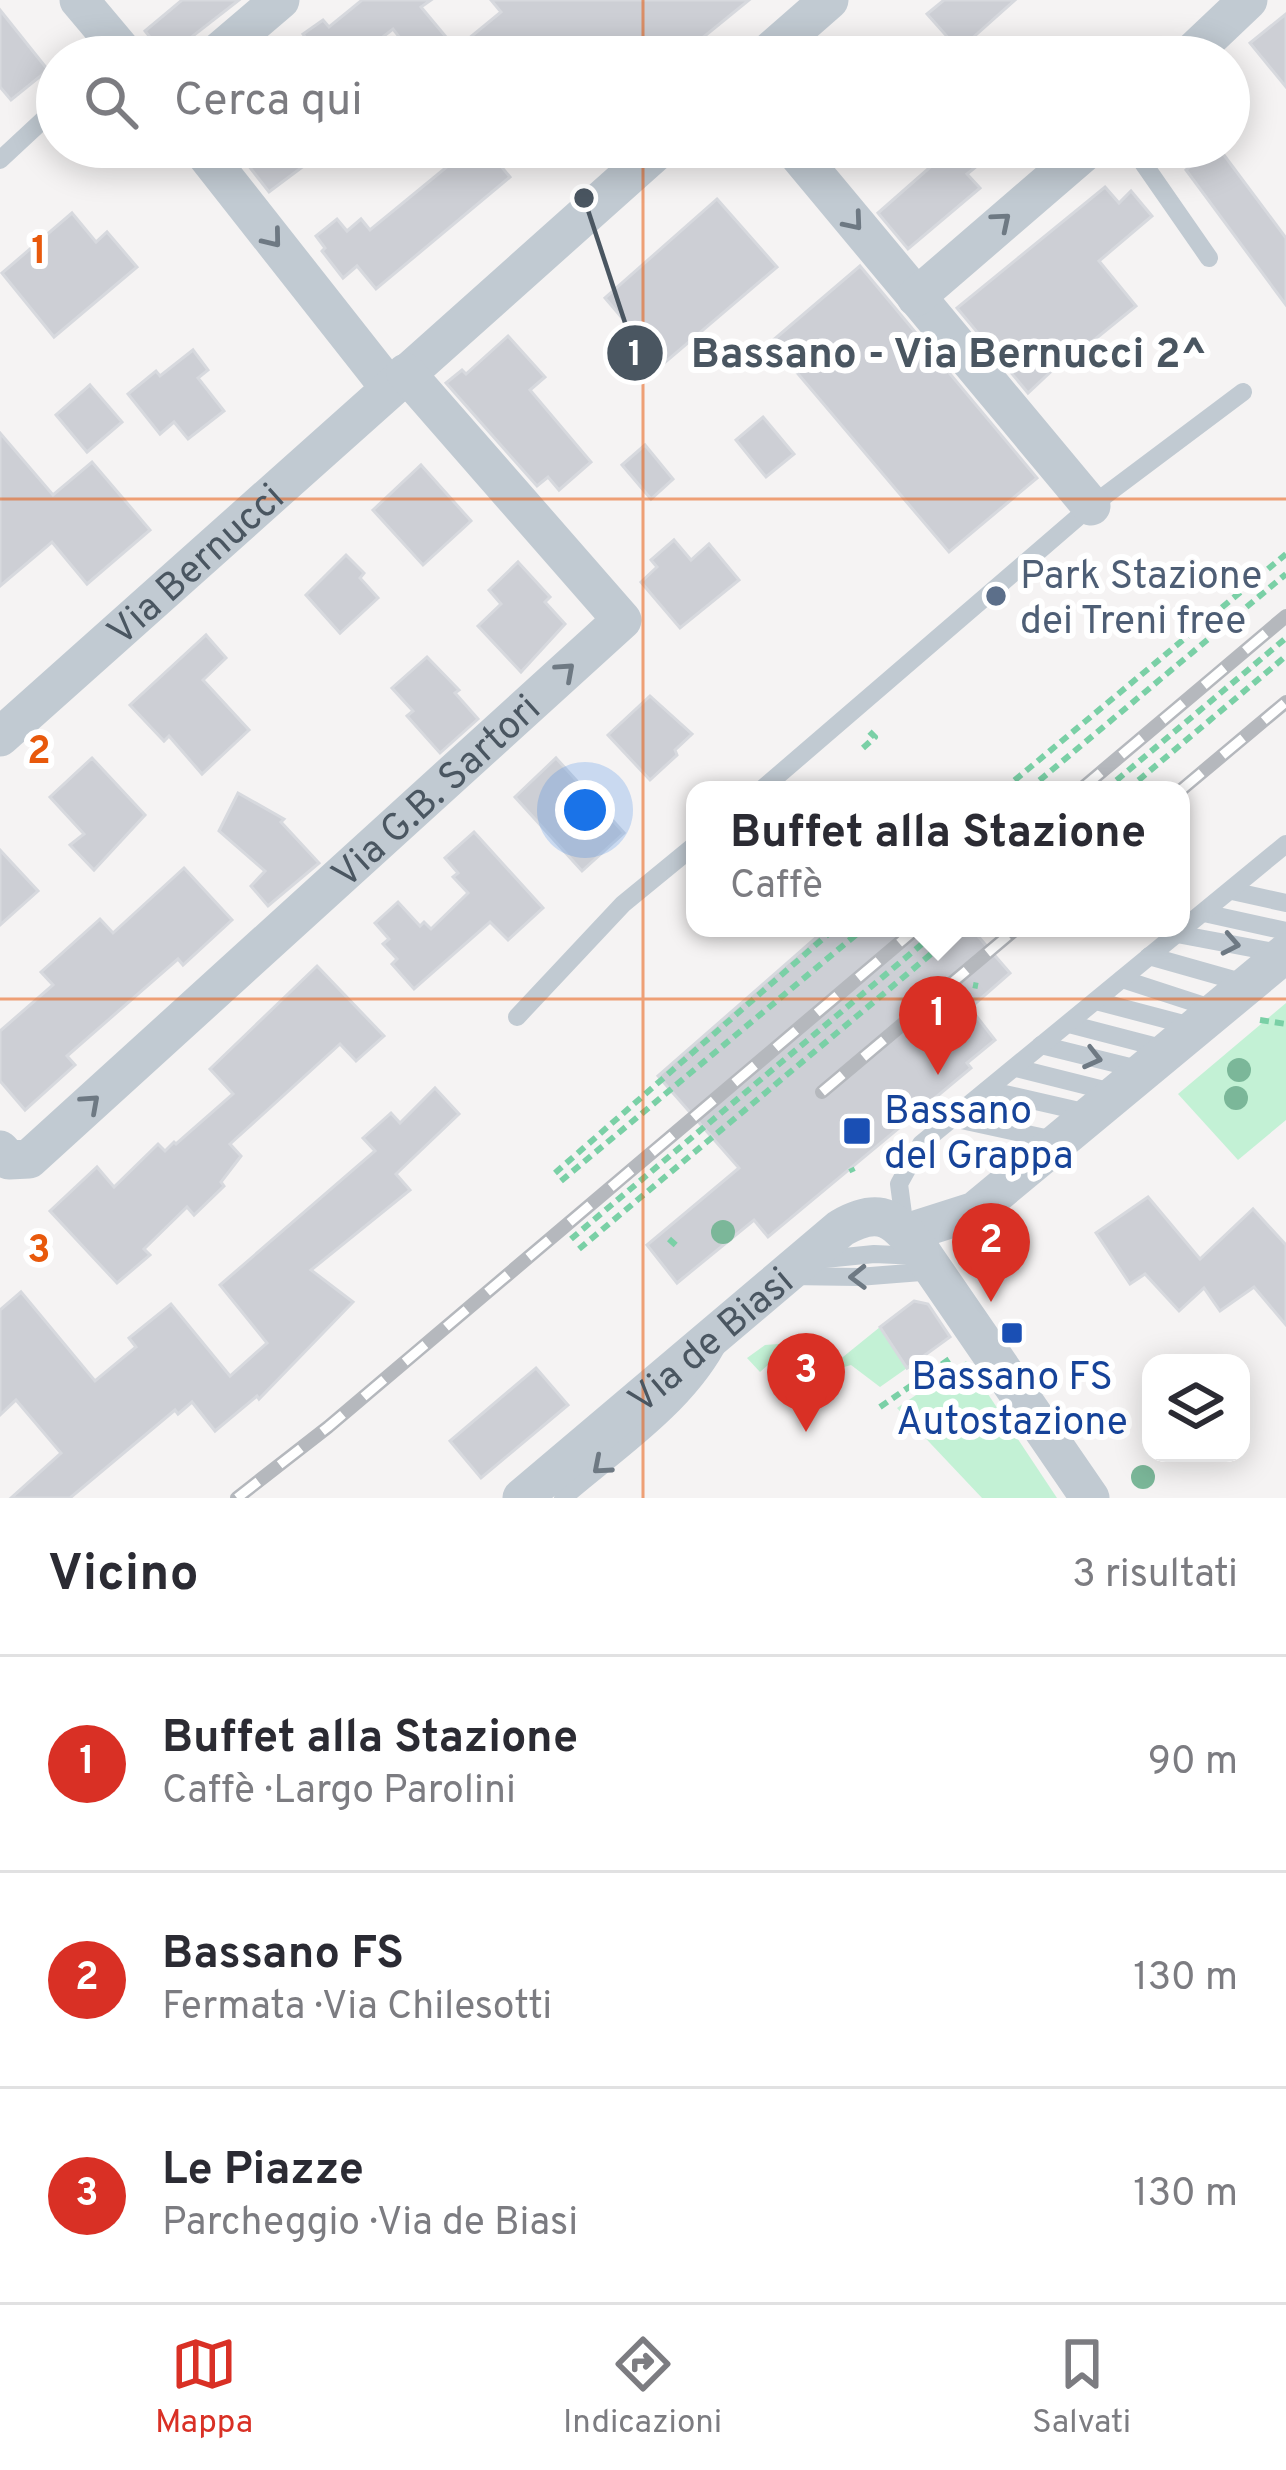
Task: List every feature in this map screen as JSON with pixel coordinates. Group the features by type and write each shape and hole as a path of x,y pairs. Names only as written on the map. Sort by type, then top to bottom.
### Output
{"street":[{"path":"79,0 106,36"},
{"path":"238,36 280,0"},
{"path":"788,36 829,0"},
{"path":"1210,36 1248,0"},
{"path":"218,168 398,380"},
{"name":"Via Bernucci","path":"0,737 637,168"},
{"path":"809,168 1091,506"},
{"path":"916,297 1066,168"},
{"name":"Via G.B. Sartori","path":"0,1150 9,1160 29,1159 622,620 398,380"},
{"path":"1090,1498 922,1254 1157,1061 1255,1002 1285,954"},
{"name":"Via de Biasi","path":"522,1498 856,1219 889,1218 922,1254"}],"lane":[{"path":"0,160 36,126"},
{"path":"1147,168 1209,258"},
{"path":"771,781 1091,506 1243,392"},
{"path":"1190,924 1286,844"},
{"path":"517,1017 623,904 686,852"},
{"path":"1232,891 1286,903"},
{"path":"1204,913 1286,931"},
{"path":"1190,936 1285,954"},
{"path":"793,1268 859,1277 922,1254 898,1184 921,1144 1173,937"},
{"path":"1149,956 1255,1002"},
{"path":"1122,979 1157,1061"},
{"path":"1096,1001 1157,1061"},
{"path":"1069,1024 1157,1061"},
{"path":"1042,1045 1157,1061"},
{"path":"1016,1068 1157,1061"},
{"path":"987,1090 1157,1061"},
{"path":"952,1118 1060,1141"},
{"path":"563,1498 672,1404 705,1369 734,1318"}],"path":[{"path":"1014,781 1286,554"},
{"path":"1039,781 1286,574"},
{"path":"1116,781 1286,638"},
{"path":"1137,781 1286,656"},
{"path":"555,1173 825,937"},
{"path":"561,1181 853,937"},
{"path":"571,1239 892,969 937,937"},
{"path":"579,1249 900,980 939,937"},
{"path":"892,969 900,980"},
{"path":"1255,1002 1286,1024"},
{"path":"669,1239 680,1249"},
{"path":"880,1407 956,1354"}],"green space":[{"path":"1286,1003 1286,1120 1238,1160 1178,1094"},
{"path":"880,1327 907,1368 880,1387 851,1365 837,1369 811,1392 778,1356 760,1372 747,1358 765,1345 778,1344 817,1378"},
{"path":"966,1361 1057,1498 982,1498 897,1408"}],"building":[{"path":"182,0 239,0 193,36 149,36 145,31"},
{"path":"362,0 431,0 421,7 445,36 398,36 393,29 384,36 303,34 323,20 329,27"},
{"path":"491,0 749,0 705,36 472,36 501,12"},
{"path":"944,0 1015,0 975,36 947,36 927,14"},
{"path":"0,10 36,55 36,80 11,100 0,87"},
{"path":"1286,14 1286,87 1250,43"},
{"path":"250,168 301,168 269,192"},
{"path":"445,168 502,168 510,177 376,289 357,266 343,278 316,236 337,219 347,231 361,219 370,230"},
{"path":"929,168 974,168 967,174 980,188 908,249 878,213"},
{"path":"1234,168 1286,238 1286,305 1186,170"},
{"path":"1105,187 1119,203 1131,191 1152,216 1099,261 1136,306 1078,353 1075,349 1028,393 957,308"},
{"path":"717,199 777,267 662,365 605,298"},
{"path":"72,213 96,242 107,232 137,267 54,337 2,273"},
{"path":"860,266 1037,478 949,552 771,342"},
{"path":"508,336 545,377 530,390 591,462 559,490 548,477 537,486 446,383 462,370 466,374"},
{"path":"193,350 208,370 198,378 224,411 188,439 174,422 160,434 128,394"},
{"path":"90,385 122,422 87,452 56,415"},
{"path":"763,417 794,454 766,477 736,440"},
{"path":"0,433 53,495 92,462 150,530 87,584 52,542 0,586"},
{"path":"645,445 673,479 651,499 622,465"},
{"path":"421,465 471,521 423,565 373,510"},
{"path":"674,540 691,560 709,544 739,580 680,628 641,582 657,567 651,560"},
{"path":"346,555 364,573 360,578 378,598 340,633 306,595"},
{"path":"518,562 550,597 545,602 565,624 521,672 478,626 501,604 489,590"},
{"path":"206,635 226,658 203,680 249,730 202,774 169,736 164,741 130,705"},
{"path":"427,657 459,690 455,693 478,719 440,753 407,716 413,711 392,688"},
{"path":"650,696 692,734 650,780 608,735"},
{"path":"92,758 145,815 94,870 70,845 84,834 50,797"},
{"path":"556,758 624,833 582,871 515,797"},
{"path":"238,793 284,819 281,822 319,863 268,906 251,886 265,871 219,831"},
{"path":"474,832 543,908 508,940 490,922 414,989 392,964 397,959 383,944 389,939 375,923 398,902 420,926 424,922 431,929 468,893 453,877 458,873 445,858"},
{"path":"0,850 38,891 0,925"},
{"path":"184,868 232,920 183,965 178,959 67,1056 75,1065 25,1110 0,1081 0,1031 53,985 41,972 100,919 113,933"},
{"path":"817,937 979,937 1010,973 970,1008 995,1040 967,1063 971,1068 768,1237 754,1220 677,1283 647,1245 739,1168 658,1076"},
{"path":"317,966 384,1036 356,1061 340,1044 230,1144 241,1156 221,1182 224,1186 194,1215 187,1207 144,1249 150,1255 117,1283 50,1211 97,1167 114,1187 158,1144 165,1151 176,1144 233,1094 210,1069"},
{"path":"435,1088 459,1114 396,1174 410,1190 311,1270 353,1302 259,1399 257,1396 215,1431 192,1402 178,1414 175,1410 70,1498 11,1498 61,1453 16,1400 0,1415 0,1310 21,1292 95,1381 136,1347 129,1338 171,1304 230,1376 267,1343 220,1285 375,1151 363,1138 391,1113 400,1123"},
{"path":"1148,1197 1200,1259 1253,1209 1286,1245 1286,1325 1254,1287 1220,1311 1204,1288 1179,1311 1145,1274 1130,1284 1096,1233"},
{"path":"914,1301 928,1304 950,1337 907,1368 880,1327"},
{"path":"536,1368 568,1405 481,1478 450,1441"}],"railway":[{"path":"1091,781 1286,616"},
{"path":"1190,782 1286,702"},
{"path":"237,1498 328,1427 906,937"},
{"path":"822,1092 1006,937"}],"place":[{"name":"Bassano - Via Bernucci 2^","path":"584,198"},
{"name":"Park Stazione dei Treni free","path":"996,596"},
{"name":"Buffet alla Stazione","path":"938,1075"},
{"name":"Bassano del Grappa","path":"857,1131"},
{"name":"Bassano FS","path":"991,1302"},
{"name":"Bassano FS Autostazione","path":"1012,1333"},
{"name":"Le Piazze","path":"806,1432"}]}
